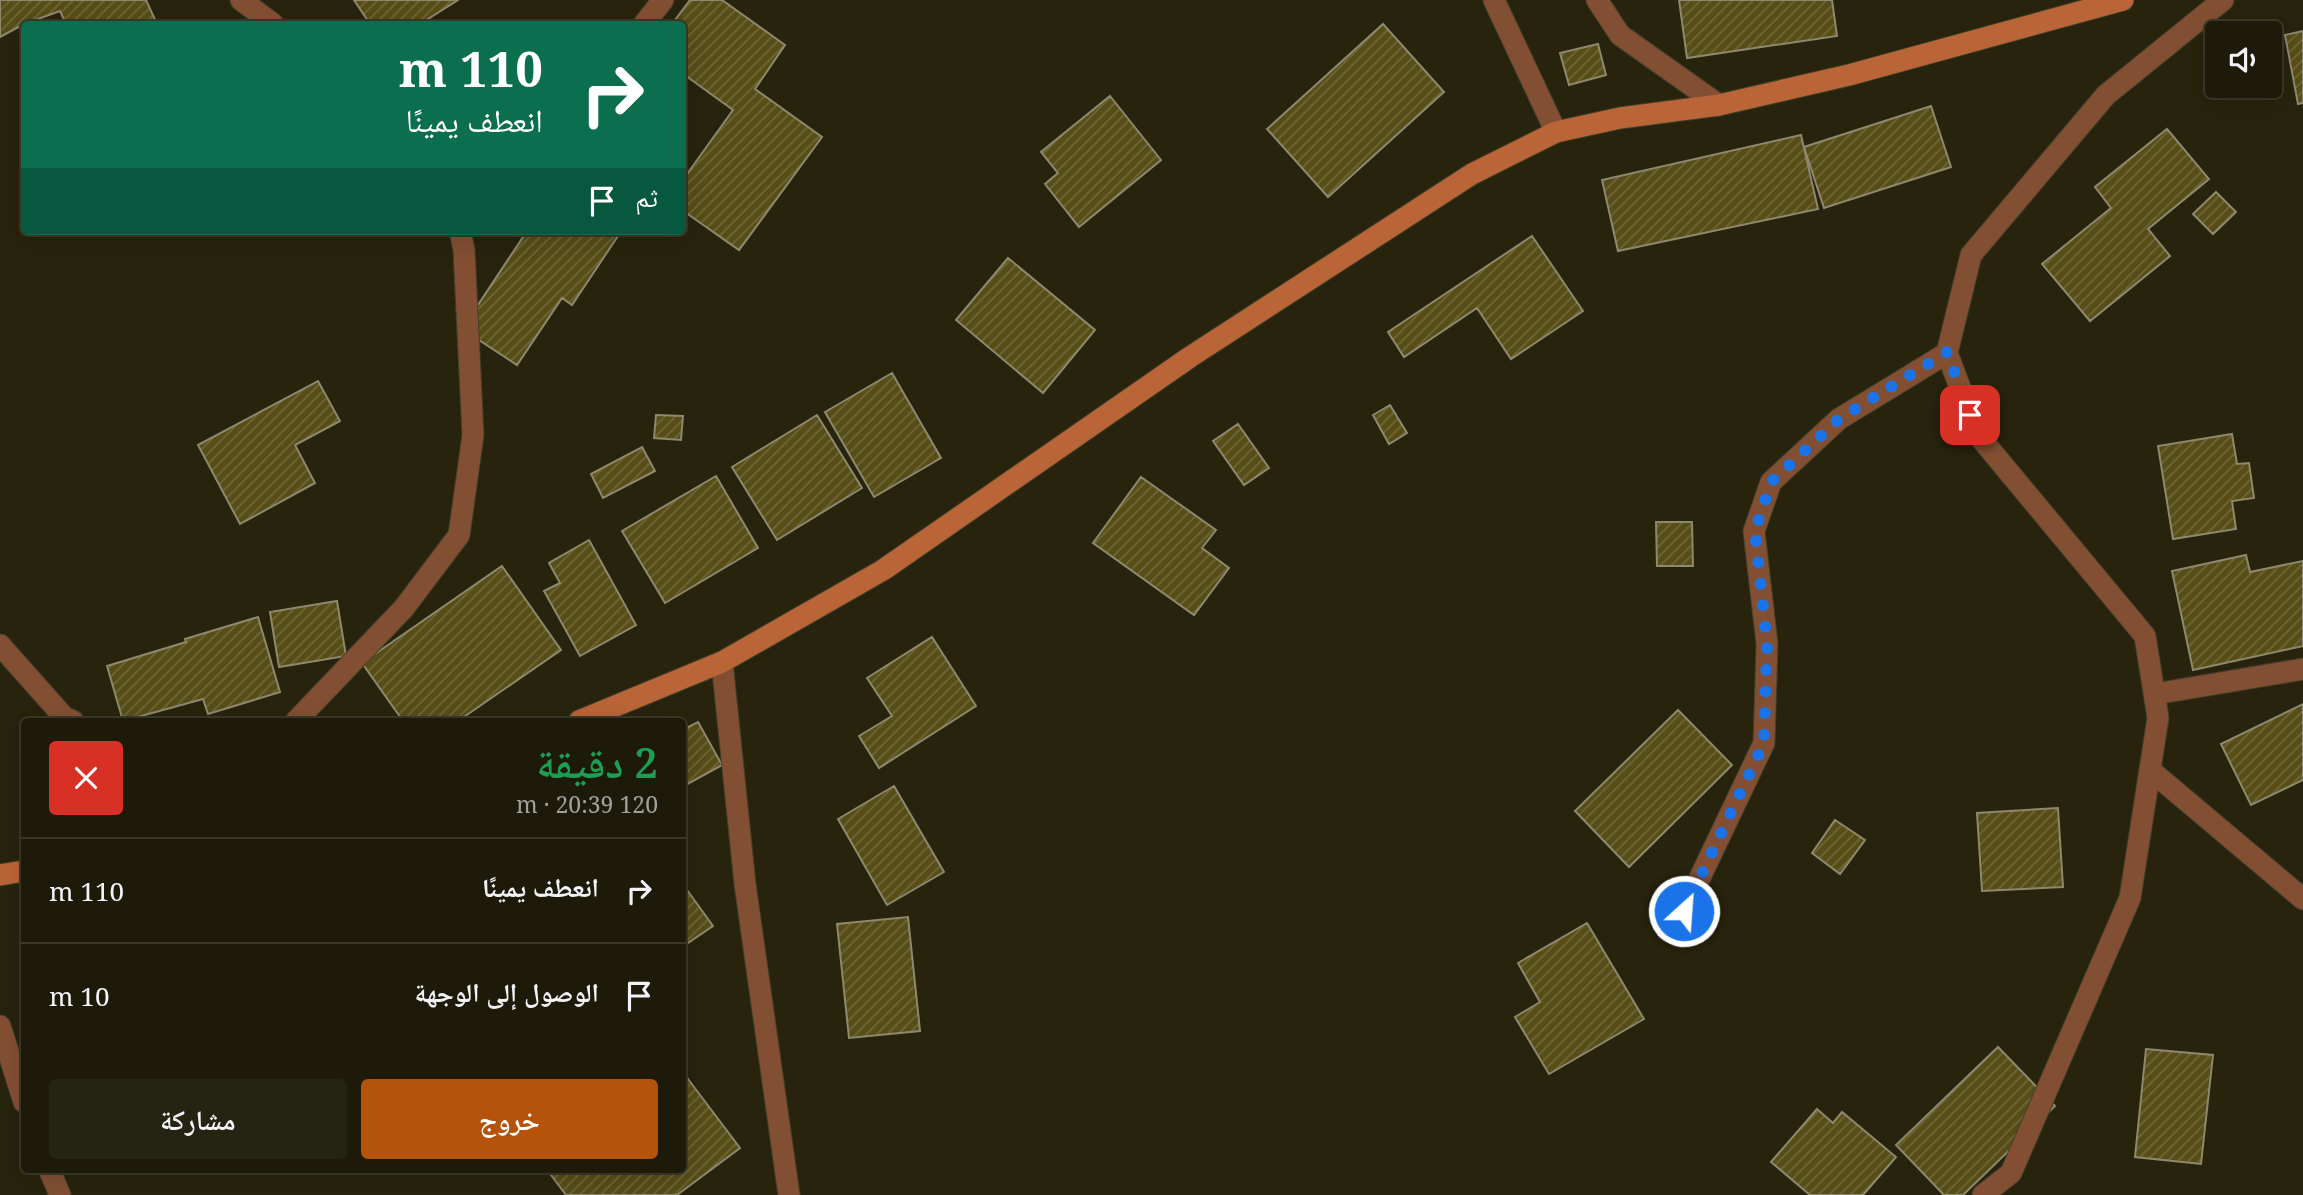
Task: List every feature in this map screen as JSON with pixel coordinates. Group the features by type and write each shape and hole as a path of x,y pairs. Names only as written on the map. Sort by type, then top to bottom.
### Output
{"main road":[{"path":"586,718 722,662 883,570 1190,357 1472,174 1556,132 1620,118 1719,106 1849,75 2123,0"},
{"path":"0,875 21,872"}],"street":[{"path":"241,0 270,21"},
{"path":"646,21 663,0"},
{"path":"1494,0 1556,132"},
{"path":"1597,0 1620,35 1719,106"},
{"path":"1983,1195 2011,1173 2130,898 2158,718 2145,636 1978,435 1947,352 1971,255 2106,95 2223,0"},
{"path":"299,718 404,608 459,535 472,435 462,240"},
{"path":"1684,911 1764,743 1767,644 1755,531 1771,482 1839,419 1947,352"},
{"path":"0,645 66,718"},
{"path":"722,662 745,884 789,1195"},
{"path":"2155,694 2303,669"},
{"path":"2150,770 2303,899"},
{"path":"0,1026 21,1092"},
{"path":"51,1173 60,1195"}],"building":[{"path":"0,0 146,0 156,21 65,21 60,11 32,21 21,21 21,26 0,37"},
{"path":"354,0 458,0 425,21 368,21"},
{"path":"690,0 722,0 785,45 755,89 822,137 739,250 686,213 686,175 733,110 686,76 686,21 674,21"},
{"path":"1679,0 1832,0 1837,36 1687,58"},
{"path":"1383,24 1444,92 1328,197 1267,129"},
{"path":"2303,31 2303,103 2298,104 2285,35"},
{"path":"1598,44 1606,75 1569,85 1560,53"},
{"path":"1110,96 1161,160 1079,227 1045,184 1058,173 1041,152"},
{"path":"1931,106 1951,167 1824,208 1804,147"},
{"path":"2167,129 2209,179 2148,229 2170,256 2090,321 2042,264 2111,208 2095,187"},
{"path":"1801,135 1818,209 1618,251 1602,180"},
{"path":"2216,192 2236,212 2213,234 2193,214"},
{"path":"524,235 618,236 572,305 562,298 517,365 462,329"},
{"path":"1532,236 1583,311 1511,359 1477,308 1404,357 1388,332"},
{"path":"1008,258 1095,330 1043,393 956,320"},
{"path":"892,373 941,458 874,497 825,412"},
{"path":"318,381 340,421 295,445 315,483 240,524 198,445"},
{"path":"1390,405 1407,433 1389,444 1373,415"},
{"path":"656,415 683,416 681,440 654,438"},
{"path":"817,415 862,488 777,540 732,467"},
{"path":"1238,424 1269,468 1244,485 1213,441"},
{"path":"2232,434 2237,464 2249,463 2254,498 2232,501 2236,529 2173,539 2158,446"},
{"path":"642,447 655,471 603,498 591,474"},
{"path":"716,476 758,548 665,603 622,531"},
{"path":"1141,477 1216,530 1202,548 1229,568 1194,615 1093,543"},
{"path":"1656,522 1692,522 1693,566 1657,566"},
{"path":"589,540 636,625 580,656 544,591 560,583 549,563"},
{"path":"2246,555 2250,572 2303,561 2303,646 2193,670 2172,571"},
{"path":"502,566 561,650 462,718 401,718 362,663"},
{"path":"337,601 346,656 279,667 270,612"},
{"path":"258,617 280,692 208,714 203,699 134,718 122,718 107,666 186,642 185,639"},
{"path":"932,637 976,706 879,768 859,736 892,716 867,678"},
{"path":"2303,704 2303,780 2251,805 2221,744"},
{"path":"1678,710 1732,765 1629,867 1575,811"},
{"path":"698,722 722,765 686,785 686,728"},
{"path":"894,786 944,872 887,905 838,819"},
{"path":"2058,808 2063,887 1982,891 1977,813"},
{"path":"1835,820 1865,840 1840,874 1812,853"},
{"path":"686,889 713,926 686,944"},
{"path":"908,917 920,1031 849,1038 837,924"},
{"path":"1587,923 1644,1019 1549,1074 1515,1017 1540,1002 1518,963"},
{"path":"1998,1047 2055,1106 1963,1195 1944,1195 1896,1145"},
{"path":"2146,1049 2213,1055 2201,1164 2135,1157"},
{"path":"686,1076 740,1148 677,1195 566,1195 551,1175 686,1173"},
{"path":"1817,1109 1833,1123 1842,1112 1896,1157 1863,1195 1810,1195 1771,1162"}],"route":[{"path":"1684,911 1764,743 1767,644 1755,531 1771,482 1839,419 1947,352 1970,415"}]}
